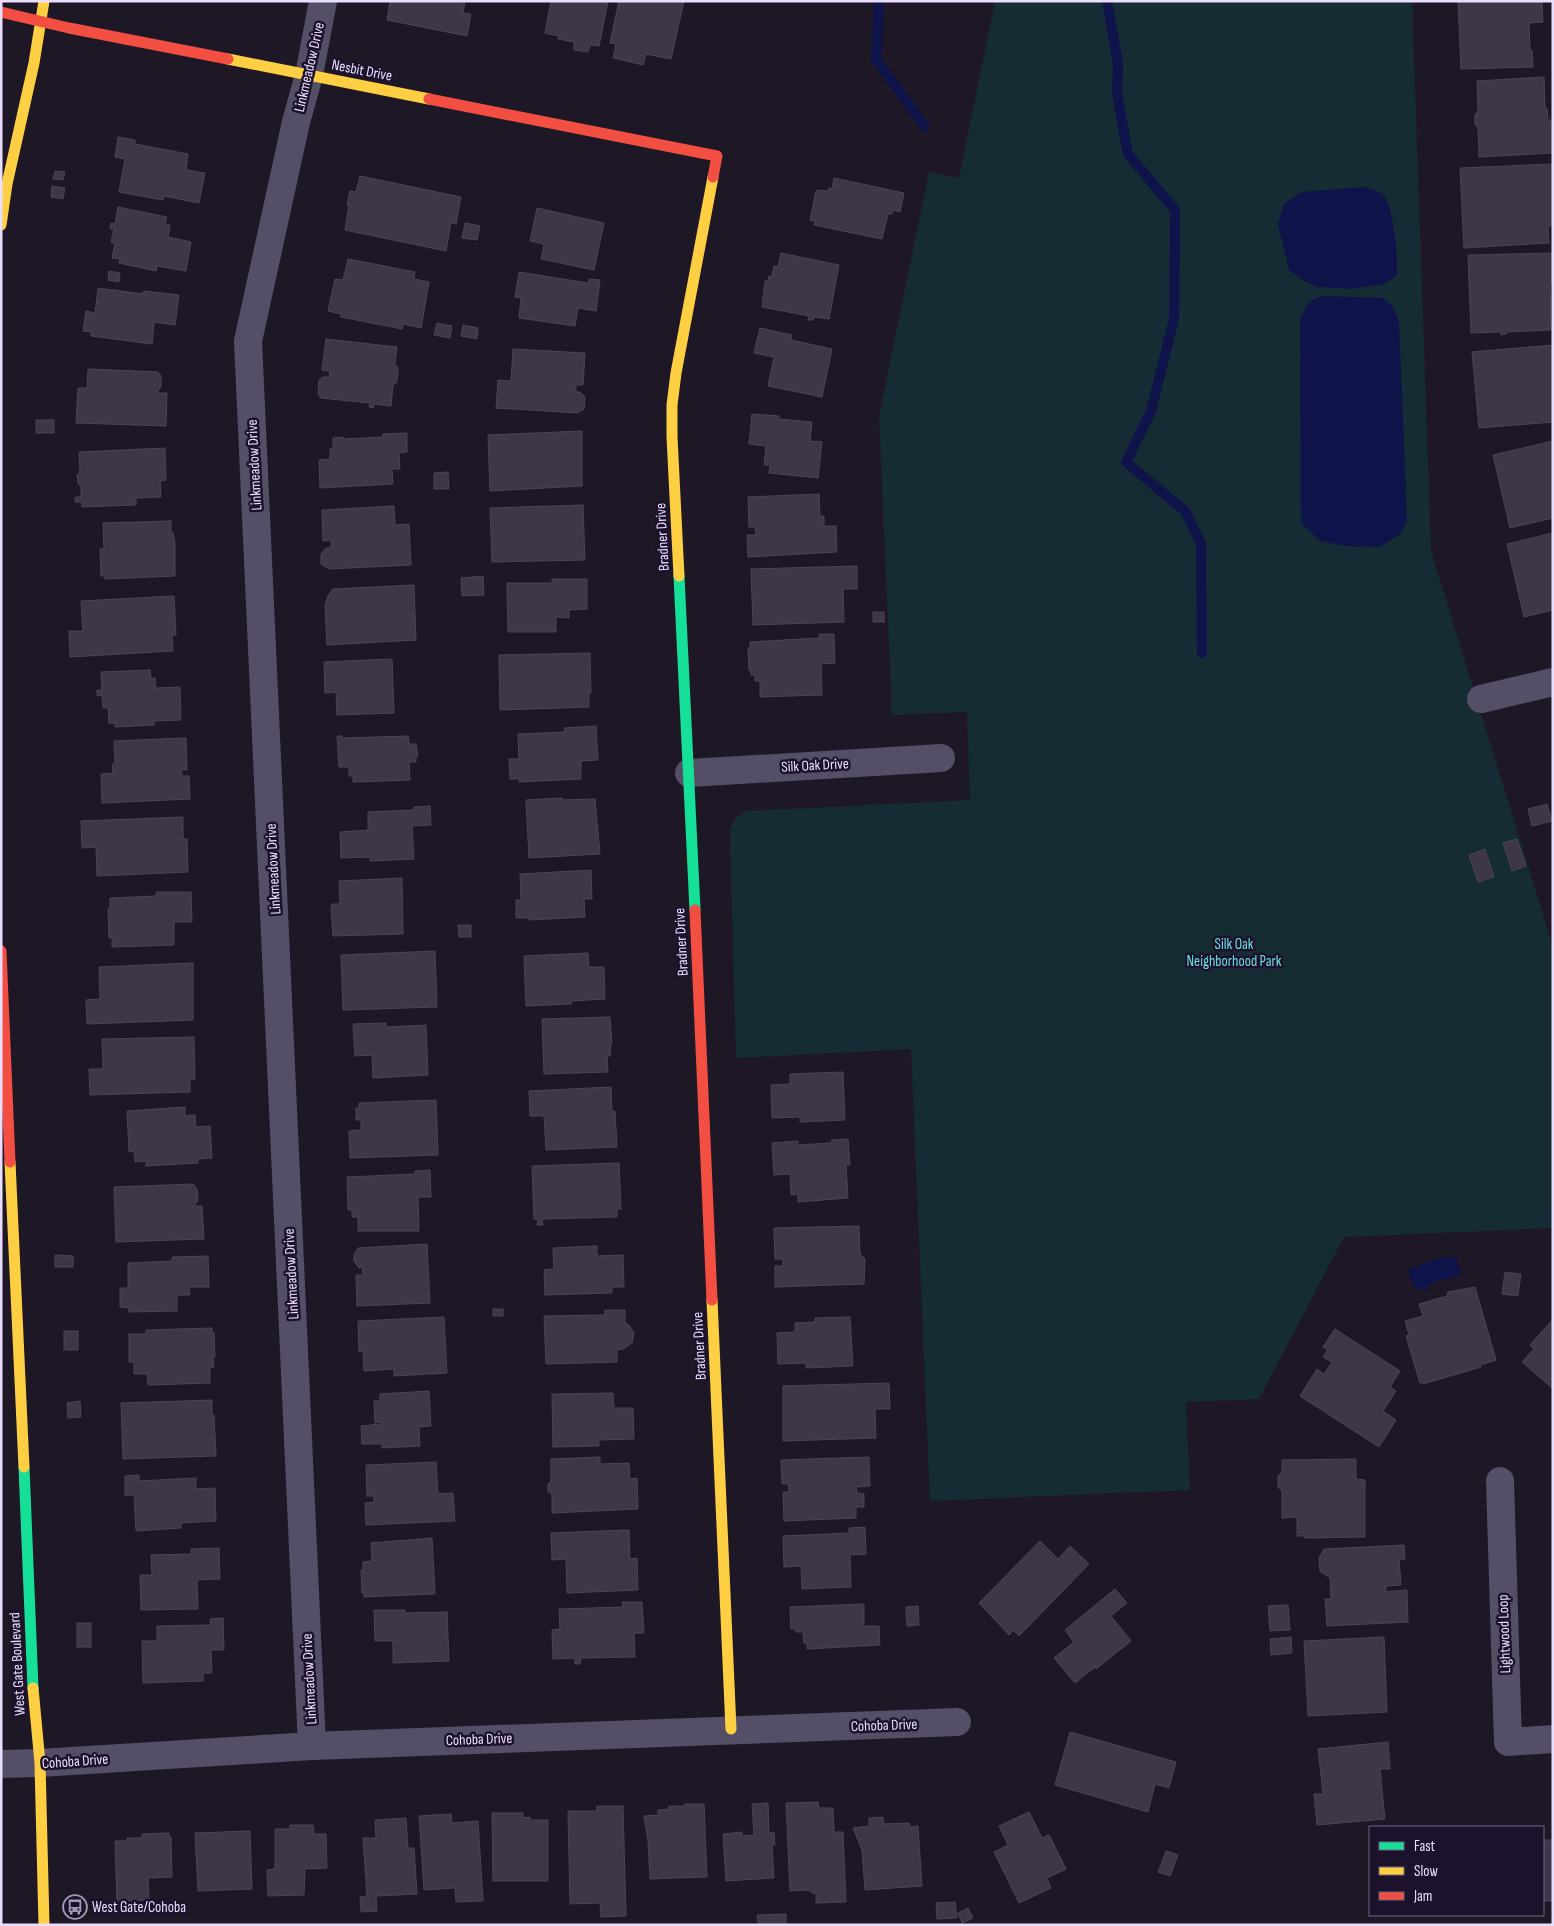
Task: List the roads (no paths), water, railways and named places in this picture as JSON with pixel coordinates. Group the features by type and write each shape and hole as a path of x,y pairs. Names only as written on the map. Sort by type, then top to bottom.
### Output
{"street":[{"path":"1,225 7,184 34,63 44,1"},
{"name":"Linkmeadow Drive","path":"312,1746 248,341 296,122 309,75 323,1"},
{"name":"Nesbit Drive","path":"1,12 40,22 717,156"},
{"name":"Bradner Drive","path":"717,156 676,373 672,405 672,437 689,773 731,1730"},
{"path":"1481,699 1553,682"},
{"name":"Silk Oak Drive","path":"689,773 941,758"},
{"name":"West Gate Boulevard","path":"1,951 33,1692 40,1763 44,1925"},
{"name":"Lightwood Loop","path":"1500,1481 1508,1742 1553,1739"},
{"name":"Cohoba Drive","path":"1,1764 312,1746 957,1722"}],"waterway":[{"path":"879,1 876,59 925,127"},
{"path":"1107,1 1118,64 1117,94 1128,154 1175,210 1174,319 1151,411 1126,462 1185,511 1201,544 1202,653"}],"place":[{"name":"West Gate/Cohoba","path":"75,1907"}],"park label":[{"name":"Silk Oak Neighborhood Park","path":"1234,952"}]}
